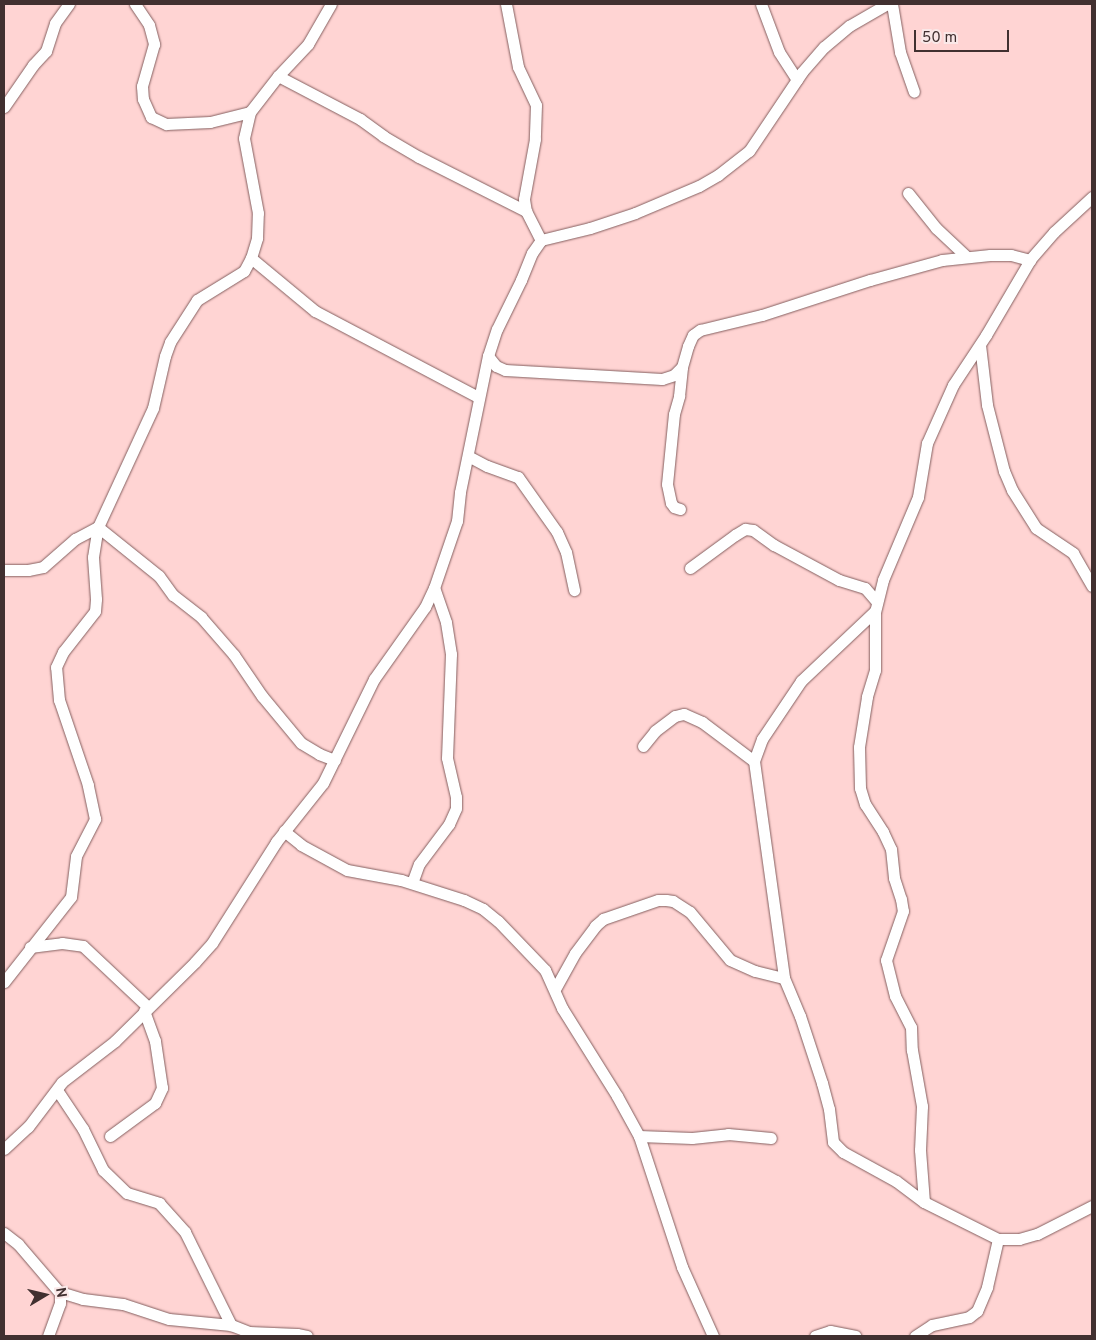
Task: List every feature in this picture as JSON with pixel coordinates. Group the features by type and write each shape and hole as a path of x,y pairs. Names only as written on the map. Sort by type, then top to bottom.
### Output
{"street":[{"path":"4,107 32,65 46,51 55,23 69,4"},
{"path":"135,4 153,36 154,44 142,86 143,99 151,117 166,124 210,122 250,112"},
{"path":"4,982 71,897 76,856 95,819 88,785 59,700 56,667 63,652 86,625 96,606 93,558 98,527 153,408 170,342 197,300 244,271 252,258 257,238 258,213 244,138 250,112 278,76 308,44 319,29 332,4"},
{"path":"506,4 518,67 536,105 535,139 524,199 526,211 541,240"},
{"path":"761,4 779,52 797,80"},
{"path":"4,1148 28,1127 70,1075 115,1041 146,1009 183,976 212,943 250,879 284,831 322,784 374,679 420,614 434,588 457,521 478,397 496,329 521,280 532,253 541,240 590,228 635,212 699,186 718,175 749,151 797,80 827,44 869,8 887,4"},
{"path":"892,4 900,52 914,92"},
{"path":"278,76 360,119 383,136 419,156 526,211"},
{"path":"908,193 936,228 968,256"},
{"path":"924,1202 920,1168 922,1106 912,1050 911,1028 895,996 886,960 903,912 901,899 894,878 891,849 883,832 865,804 860,788 859,747 867,697 875,670 876,607 882,585 918,497 927,443 953,385 980,345 1030,260 1054,232 1092,197"},
{"path":"680,509 674,507 671,503 667,484 674,414 679,396 682,367 688,346 693,335 700,330 762,314 870,280 942,260 968,256 1011,255 1030,260"},
{"path":"252,258 315,311 478,397"},
{"path":"980,345 987,405 1004,472 1012,490 1036,528 1073,554 1082,564 1092,586"},
{"path":"488,356 496,366 505,370 590,374 642,379 668,378 682,367"},
{"path":"468,456 487,466 518,477 557,532 566,552 574,590"},
{"path":"4,570 28,570 43,567 75,539 98,527"},
{"path":"98,527 158,576 173,595 197,613 234,655 262,696 301,743 318,754 335,760"},
{"path":"690,568 717,546 745,529 753,530 774,545 839,580 865,588 882,585"},
{"path":"412,883 419,864 449,824 456,808 456,796 448,758 451,654 446,622 434,588"},
{"path":"865,588 876,607"},
{"path":"876,607 801,681 762,739 754,761 784,978 800,1016 822,1083 829,1109 833,1142 843,1152 896,1182 924,1202 998,1239 1019,1239 1038,1234 1092,1206"},
{"path":"643,746 655,731 674,716 684,714 702,722 754,761"},
{"path":"284,831 301,845 347,870 412,883 464,900 483,909 498,921 545,970 562,1008 618,1096 639,1136 682,1267 713,1336"},
{"path":"555,989 575,953 595,926 603,919 658,900 674,901 690,912 730,960 755,971 784,978"},
{"path":"30,947 62,943 83,946 146,1009 158,1056 162,1088 155,1103 110,1136"},
{"path":"57,1090 83,1129 103,1170 127,1193 159,1203 185,1232 231,1325"},
{"path":"639,1136 692,1138 728,1134 771,1138"},
{"path":"4,1233 18,1244 37,1269 60,1292 83,1300 124,1304 169,1319 231,1325 249,1332 307,1336"},
{"path":"915,1336 932,1325 969,1317 977,1311 987,1287 998,1239"},
{"path":"48,1336 60,1303 60,1292"},
{"path":"815,1336 830,1331 856,1336"}]}
